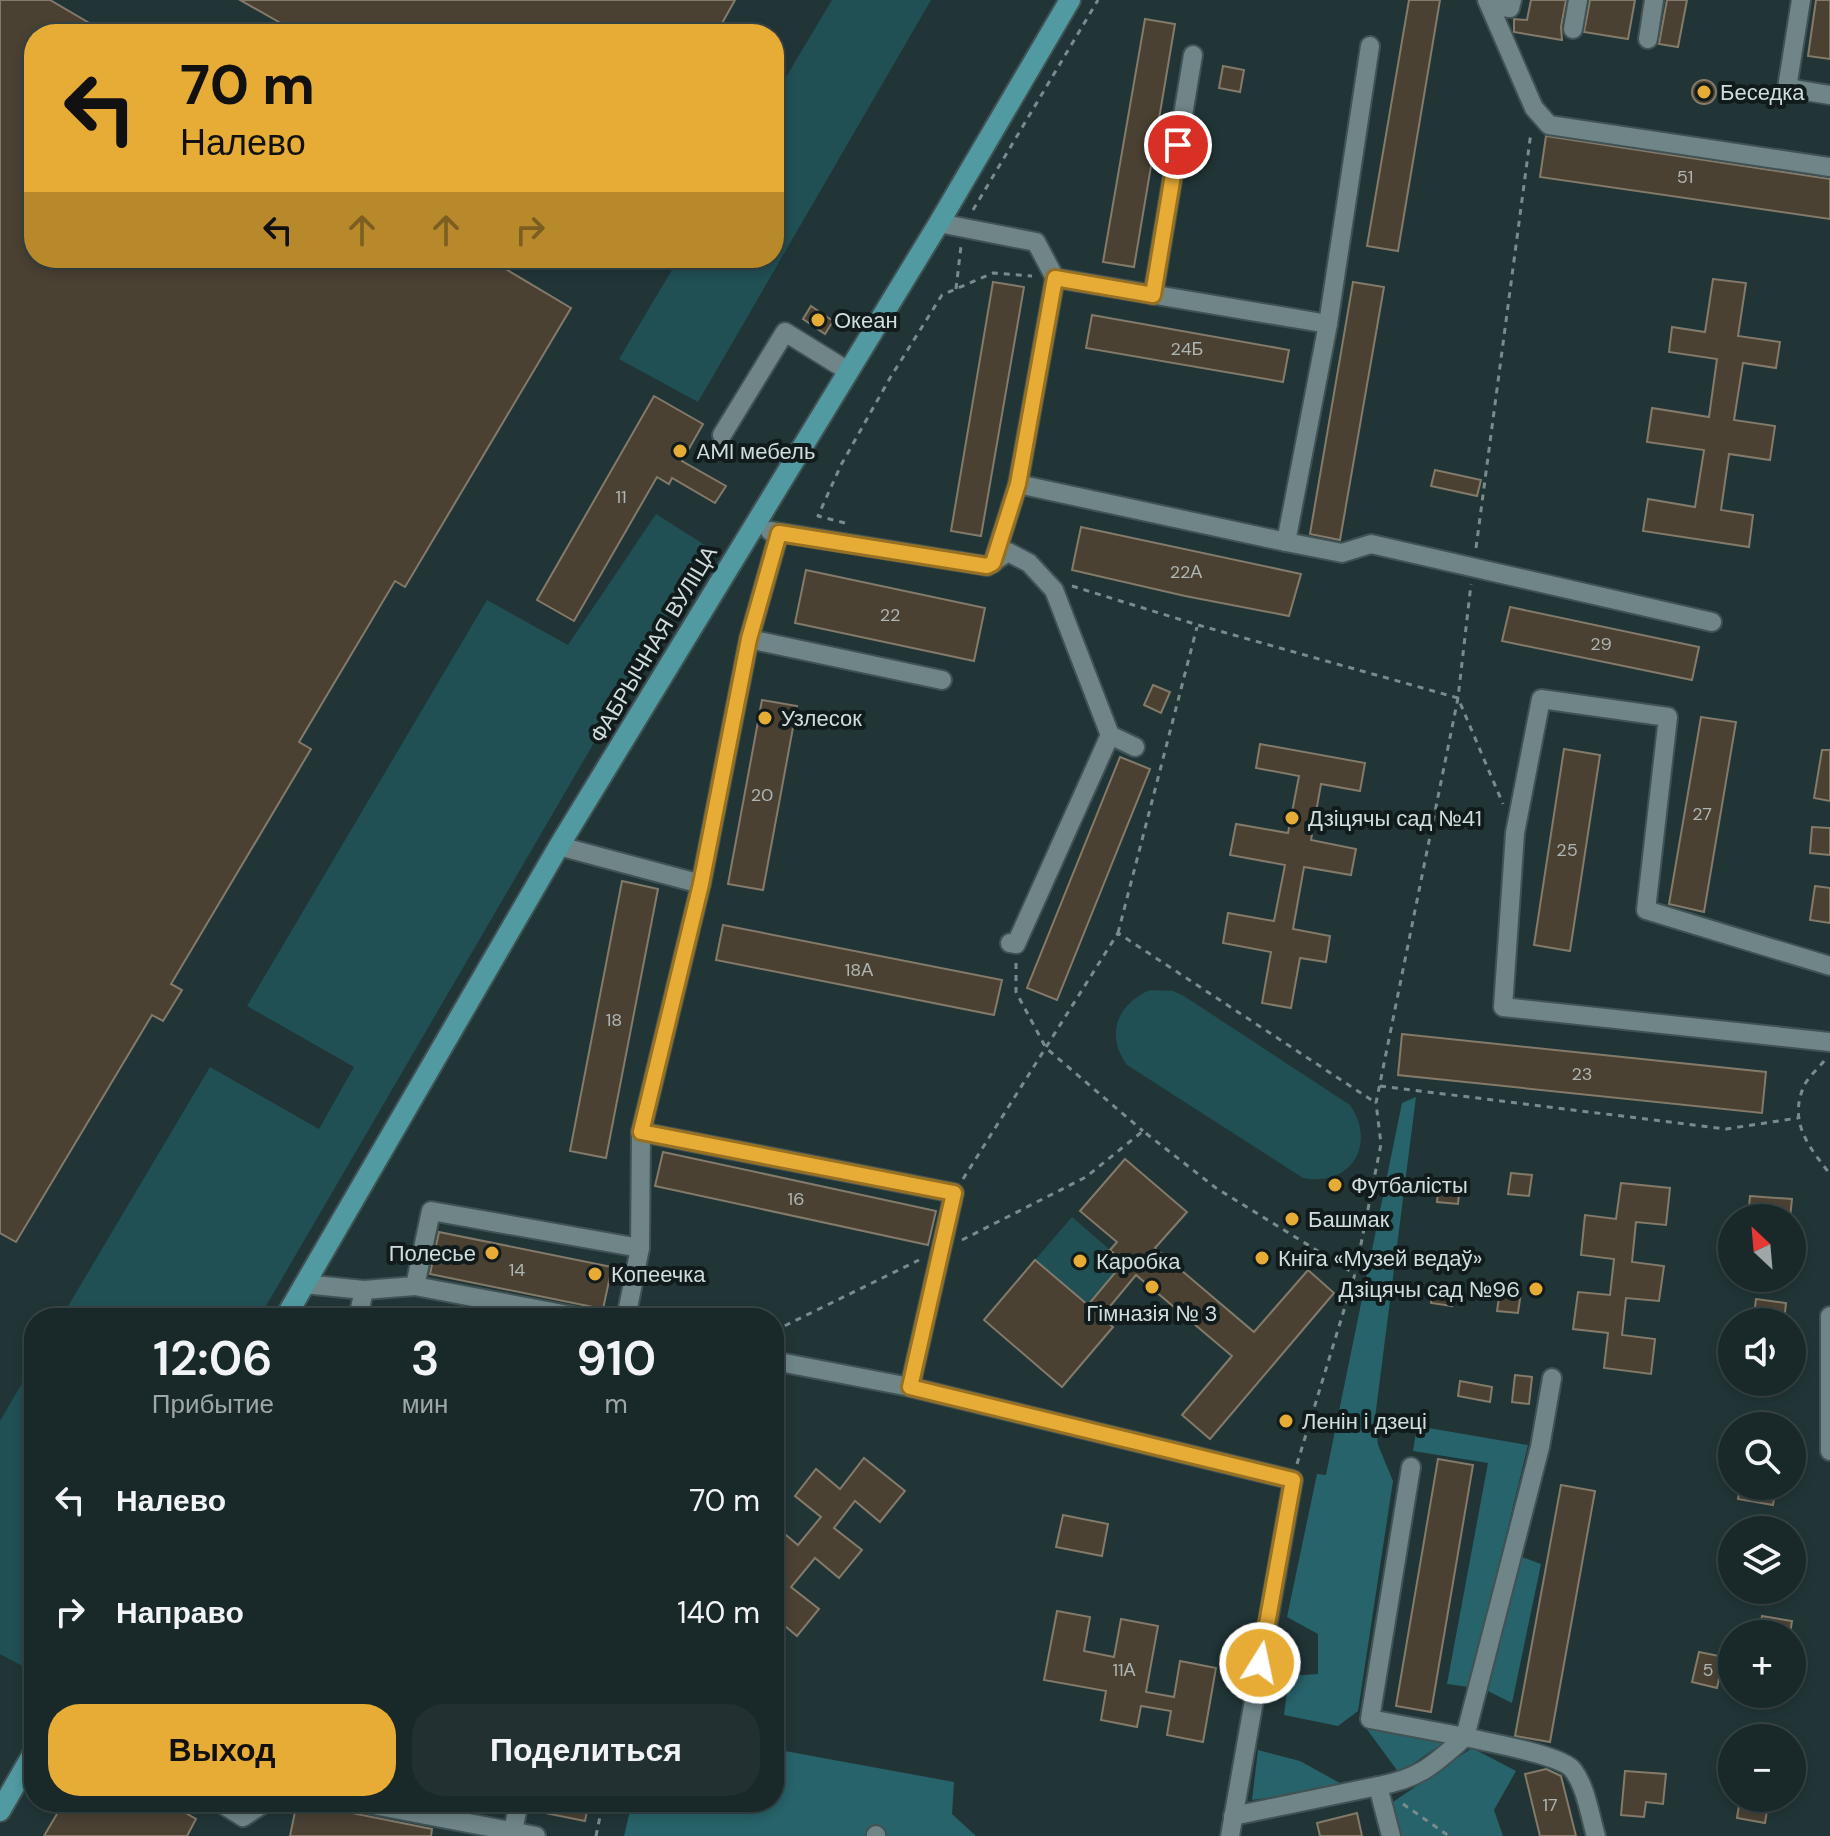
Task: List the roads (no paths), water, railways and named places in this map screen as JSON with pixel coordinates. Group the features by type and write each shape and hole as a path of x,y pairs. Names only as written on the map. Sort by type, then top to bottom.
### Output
{"main road":[{"name":"ФАБРЫЧНАЯ ВУЛІЦА","path":"291,1308 559,846 939,223 1070,0"},
{"path":"0,1811 24,1769"}],"street":[{"path":"1489,2 1510,8 1512,0"},
{"path":"1573,29 1578,0"},
{"path":"1648,39 1654,0"},
{"path":"1801,0 1787,88 1830,95"},
{"path":"1489,2 1534,108 1549,125 1830,167"},
{"path":"1286,542 1328,324 1370,46"},
{"path":"1153,295 1193,55"},
{"path":"939,223 1036,242 1055,278 1018,484 993,563"},
{"path":"1055,278 1328,324"},
{"path":"722,435 785,332 848,371"},
{"path":"1018,484 1342,553 1371,544 1712,622"},
{"path":"752,527 987,566 1008,552 1029,563 1054,590 1110,735 1135,747"},
{"path":"628,1308 640,1248 641,1132 701,884 749,639 779,533"},
{"path":"749,639 942,680"},
{"path":"1830,966 1646,910 1668,717 1541,699 1515,833 1503,1007 1830,1042"},
{"path":"1013,944 1110,735"},
{"path":"559,846 701,884"},
{"path":"641,1132 954,1193 910,1387"},
{"path":"415,1286 431,1211 640,1248"},
{"path":"304,1284 364,1290 415,1286 531,1308"},
{"path":"360,1308 364,1290"},
{"path":"1830,1316 1830,1451"},
{"path":"784,1363 910,1387 1293,1480 1230,1836"},
{"path":"1233,1816 1398,1782 1428,1770 1465,1737 1540,1447 1552,1378"},
{"path":"1411,1467 1370,1719 1552,1758 1572,1768 1596,1836"},
{"path":"1378,1786 1391,1836"},
{"path":"411,1812 536,1836"},
{"path":"513,1831 517,1812"}],"place":[{"name":"Беседка","path":"1704,92"},
{"name":"Океан","path":"818,320"},
{"name":"AMI мебель","path":"680,451"},
{"name":"Узлесок","path":"765,718"},
{"name":"Дзіцячы сад №41","path":"1292,818"},
{"name":"Футбалісты","path":"1335,1185"},
{"name":"Башмак","path":"1292,1219"},
{"name":"Полесье","path":"492,1253"},
{"name":"Кніга «Музей ведаў»","path":"1262,1258"},
{"name":"Каробка","path":"1080,1261"},
{"name":"Копеечка","path":"595,1274"},
{"name":"Гімназія № 3","path":"1152,1287"},
{"name":"Дзіцячы сад №96","path":"1536,1289"},
{"name":"Ленін і дзеці","path":"1286,1421"}]}
